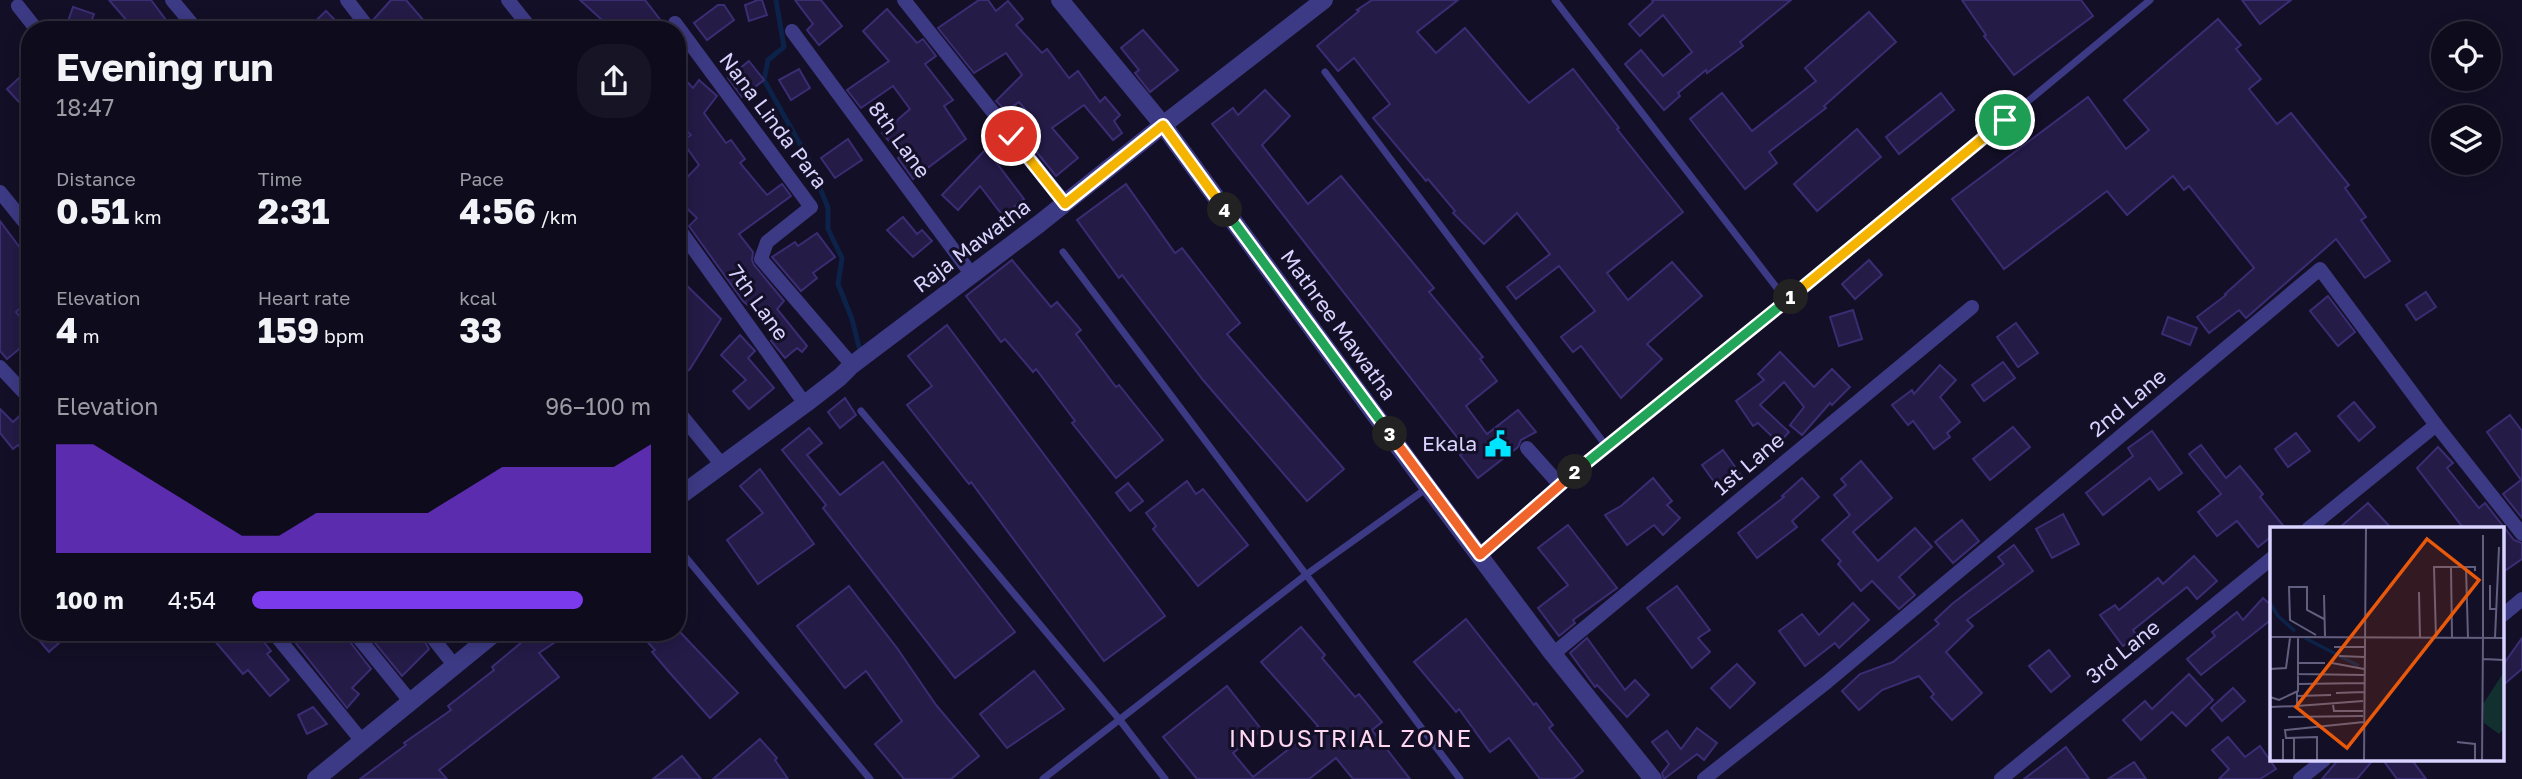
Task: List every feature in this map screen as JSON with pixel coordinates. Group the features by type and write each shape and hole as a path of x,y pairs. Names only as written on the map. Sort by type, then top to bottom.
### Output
{"street":[{"path":"172,0 190,21"},
{"path":"347,0 363,21"},
{"path":"508,0 525,21"},
{"path":"904,0 1065,204"},
{"name":"Mathree Mawatha","path":"1060,0 1163,125 1428,487 1553,653 1653,779"},
{"name":"Raja Mawatha","path":"686,491 805,404 852,365 1065,204 1324,0"},
{"path":"19,2 31,21"},
{"name":"8th Lane","path":"792,31 972,275"},
{"name":"Nana Linda Para","path":"686,38 811,207 767,242 761,259 852,365"},
{"path":"0,192 21,218"},
{"name":"7th Lane","path":"686,239 805,404"},
{"name":"2nd Lane","path":"1704,779 1827,682 2320,269 2435,425 2522,534"},
{"name":"1st Lane","path":"1553,653 1972,307"},
{"path":"0,367 21,389"},
{"path":"686,421 722,465"},
{"path":"2310,527 2435,425"},
{"path":"1480,555 1560,485 1527,449"},
{"name":"3rd Lane","path":"2001,779 2270,560"},
{"path":"2504,614 2522,599"},
{"path":"280,641 362,741"},
{"path":"361,641 410,701"},
{"path":"435,641 454,665"},
{"path":"316,779 485,641"},
{"path":"2300,779 2321,762"}],"lane":[{"path":"1555,0 1787,300"},
{"path":"1560,485 2150,0"},
{"path":"1325,72 1607,447"},
{"path":"1063,252 1460,779"},
{"path":"861,411 1119,719 1165,779"},
{"path":"1043,779 1307,574 1428,487"},
{"path":"686,558 870,779"}],"building":[{"path":"109,0 151,0 167,21 127,21"},
{"path":"391,0 406,0 424,21 375,21"},
{"path":"580,0 645,0 661,21 603,21"},
{"path":"762,0 767,15 749,21 745,5"},
{"path":"795,0 821,0 842,26 819,45 807,30 813,24"},
{"path":"979,0 988,0 996,11 1008,1 1023,19 1016,25 1042,53 1047,49 1069,78 1078,71 1100,102 1105,97 1120,115 1114,121 1122,133 1113,140 1084,105 1052,128 1078,158 1056,176 1018,129 1021,126 1015,120 1025,109 1019,102 1006,111 996,101 1022,75 1006,53 974,73 938,28"},
{"path":"1372,0 1458,0 1417,32 1436,53 1465,28 1529,103 1573,69 1683,212 1607,273 1628,300 1672,262 1702,296 1647,344 1662,359 1621,398 1581,346 1573,352 1561,337 1595,311 1559,266 1516,299 1507,287 1550,254 1517,213 1484,244 1453,213 1455,211 1373,118 1390,104 1354,58 1338,71 1317,46"},
{"path":"1652,0 1791,0 1740,42 1743,46 1707,73 1706,70 1678,93 1680,96 1664,110 1625,64 1641,50 1663,76 1692,52 1663,15 1640,36 1629,24 1653,2"},
{"path":"1962,0 2081,0 2093,16 2014,75 1984,36 1986,35"},
{"path":"2242,0 2291,0 2260,24"},
{"path":"718,5 724,5 734,20 707,40 694,23"},
{"path":"73,7 94,14 91,21 68,21"},
{"path":"887,9 917,43 923,39 936,56 925,64 953,100 944,106 966,139 913,179 898,158 901,155 882,133 910,109 893,86 861,108 847,90 889,61 863,31"},
{"path":"326,11 336,21 315,21"},
{"path":"1869,12 1896,42 1824,106 1826,108 1769,152 1777,163 1745,189 1690,119 1722,93 1752,131 1816,81 1805,68"},
{"path":"2218,19 2241,45 2236,49 2261,79 2249,89 2277,124 2291,113 2349,185 2345,188 2366,217 2361,220 2390,261 2365,278 2336,239 2246,318 2239,310 2209,333 2197,317 2226,295 2254,268 2189,186 2184,190 2173,176 2127,215 2107,191 2004,269 1952,199 2088,97 2126,149 2149,130 2124,100"},
{"path":"1143,30 1178,70 1150,92 1135,73 1139,70 1121,48"},
{"path":"749,61 764,80 742,97 728,78"},
{"path":"799,69 810,88 791,100 779,80"},
{"path":"21,76 21,104 7,89"},
{"path":"699,80 717,96 704,113 726,143 731,140 745,159 740,163 767,195 782,184 791,196 739,234 753,252 754,265 784,301 777,309 807,346 802,352 797,348 785,358 771,341 781,333 743,301 689,226 697,218 686,208 686,179 699,165 686,147 686,138 691,135 686,131 686,81 693,88"},
{"path":"1265,90 1290,116 1262,145 1308,204 1341,176 1434,288 1429,292 1483,357 1480,359 1497,381 1466,406 1487,434 1518,410 1536,432 1521,440 1518,447 1478,478 1460,455 1467,450 1212,124 1233,108 1238,115"},
{"path":"1941,93 1954,110 1899,154 1886,137"},
{"path":"1857,129 1881,157 1817,211 1794,184"},
{"path":"848,139 862,160 835,178 821,158"},
{"path":"986,149 1024,199 1003,216 980,186 958,210 942,195"},
{"path":"1126,184 1175,253 1182,248 1240,323 1227,334 1344,469 1307,501 1203,380 1122,275 1119,278 1077,220"},
{"path":"903,217 917,234 922,230 932,241 913,257 887,230"},
{"path":"0,221 21,249 21,307 16,312 21,318 21,347 7,359 0,351"},
{"path":"817,233 835,257 813,273 817,278 801,291 772,257 795,242 798,246"},
{"path":"1012,260 1051,307 1057,302 1081,330 1076,334 1116,387 1119,385 1163,440 1116,478 1072,423 1075,421 1036,369 1033,372 1005,339 1001,342 966,296"},
{"path":"1869,260 1882,275 1855,299 1842,284"},
{"path":"686,285 721,319 686,372"},
{"path":"2426,292 2436,307 2416,320 2406,305"},
{"path":"2328,296 2355,332 2338,346 2310,311"},
{"path":"1853,310 1862,339 1839,346 1830,317"},
{"path":"2168,317 2197,328 2190,345 2162,334"},
{"path":"2016,323 2038,353 2018,367 1997,337"},
{"path":"947,325 1165,616 1104,661 971,482 969,484 907,405 932,386 908,356"},
{"path":"740,335 755,351 748,358 774,388 749,409 733,391 746,380 721,355"},
{"path":"1780,352 1814,387 1832,369 1850,387 1832,405 1830,403 1802,435 1790,425 1804,407 1784,382 1760,405 1789,432 1779,443 1758,423 1753,426 1736,401 1764,380 1758,374"},
{"path":"2003,362 2015,378 1984,401 1972,385"},
{"path":"1940,365 1956,380 1940,397 1960,422 1947,433 1950,437 1934,449 1913,421 1908,425 1892,405 1912,390 1914,394"},
{"path":"845,398 856,415 840,428 828,412"},
{"path":"2354,402 2375,427 2359,441 2338,416"},
{"path":"0,409 13,422 21,415 21,448 18,445 13,449 0,433"},
{"path":"2510,415 2522,431 2522,518 2503,494 2521,480 2487,432"},
{"path":"2013,427 2030,447 1990,480 1973,459"},
{"path":"809,428 822,443 807,455 840,495 883,462 1015,632 955,678 823,508 826,505 782,450"},
{"path":"2152,431 2182,473 2159,490 2150,478 2103,515 2086,493 2133,456 2128,448"},
{"path":"2296,433 2310,451 2288,467 2275,449"},
{"path":"2201,445 2226,478 2240,466 2263,494 2260,497 2284,527 2270,527 2270,538 2258,547 2237,521 2217,536 2198,512 2221,494 2189,454"},
{"path":"2438,447 2453,463 2447,468 2479,508 2485,503 2504,527 2462,527 2417,468"},
{"path":"1723,450 1741,475 1720,490 1702,465"},
{"path":"1861,461 1892,498 1853,532 1878,561 1915,528 1932,547 1899,577 1915,595 1899,609 1872,581 1861,591 1838,564 1841,561 1822,540 1850,515 1834,495 1846,485 1841,479"},
{"path":"760,469 814,544 758,584 727,540 763,513 740,486"},
{"path":"1653,478 1672,501 1667,505 1680,518 1663,535 1654,525 1627,545 1605,515 1621,506"},
{"path":"1802,478 1819,497 1792,521 1797,527 1757,558 1738,533 1784,497 1782,496"},
{"path":"1187,481 1196,494 1203,489 1248,545 1198,586 1153,529 1156,526 1146,513"},
{"path":"1128,483 1143,501 1130,511 1116,493"},
{"path":"2368,503 2390,527 2340,527"},
{"path":"2063,514 2079,544 2052,558 2036,529"},
{"path":"1962,520 1979,541 1953,563 1935,542"},
{"path":"1568,525 1617,588 1573,620 1575,623 1559,636 1538,608 1568,585 1538,548"},
{"path":"2504,527 2514,540 2522,543 2522,559 2504,571"},
{"path":"2014,545 2033,571 1967,620 1973,626 1946,652 1982,693 1952,720 1931,697 1934,694 1919,676 1882,690 1859,710 1842,691 1860,674 1893,662 1939,624 1935,620 1952,604 2004,564 1998,557"},
{"path":"2194,556 2217,581 2197,599 2187,587 2133,630 2137,636 2123,646 2100,615 2115,605 2119,610 2158,578 2163,584"},
{"path":"849,586 897,648 936,705 979,756 951,779 904,779 875,744 902,721 866,671 845,688 797,626"},
{"path":"1677,586 1710,630 1698,638 1710,652 1692,668 1647,608"},
{"path":"2263,598 2270,604 2270,621 2201,675 2187,659 2215,636 2212,632 2237,612 2243,620"},
{"path":"1853,603 1869,620 1839,648 1835,643 1805,666 1779,631 1802,614 1819,635"},
{"path":"1466,619 1553,725 1549,728 1583,771 1573,779 1540,779 1509,738 1490,752 1459,709 1456,712 1414,662"},
{"path":"1301,627 1325,655 1322,658 1355,697 1359,694 1382,722 1372,730 1410,779 1353,779 1336,758 1309,779 1197,779 1163,737 1227,686 1262,730 1233,753 1253,777 1318,726 1261,662"},
{"path":"686,638 738,693 710,718 652,652 655,650 646,641 686,641"},
{"path":"1587,638 1625,690 1635,680 1649,695 1627,717 1597,685 1595,687 1570,653"},
{"path":"2522,638 2522,669 2504,684 2504,664"},
{"path":"40,641 61,641 49,652"},
{"path":"215,641 263,641 271,651 267,654 289,680 270,696 248,670 243,674"},
{"path":"294,641 349,641 371,669 352,688 359,694 347,708"},
{"path":"373,641 424,641 429,649 402,676"},
{"path":"523,641 557,641 539,653 559,677 439,770 447,779 360,779 406,745 404,743 451,710 448,706 494,670 492,667"},
{"path":"2049,650 2070,676 2051,692 2029,666"},
{"path":"1737,664 1755,683 1730,708 1711,688"},
{"path":"1034,671 1064,709 1007,748 980,714"},
{"path":"2189,674 2213,700 2186,726 2172,712 2141,740 2123,720 2145,701 2152,709"},
{"path":"2233,688 2245,701 2222,721 2211,708"},
{"path":"313,707 327,724 307,734 298,715"},
{"path":"1697,728 1717,743 1704,760 1697,754 1664,779 1662,773 1669,764 1652,742 1667,731 1681,749"},
{"path":"2228,737 2245,757 2260,746 2276,769 2260,779 2219,779 2229,769 2212,750"},
{"path":"760,739 777,758 775,760 788,779 713,779"},
{"path":"2066,747 2089,779 2024,779"},
{"path":"682,756 701,779 653,779"},
{"path":"2134,762 2146,779 2108,779"},
{"path":"2336,762 2371,762 2357,779 2322,779"},
{"path":"2384,762 2413,762 2426,779 2397,779"}],"waterway":[{"path":"776,0 784,47 768,60 764,80 809,160 828,208 828,229 842,258 838,284 852,319 859,347"}],"place":[{"name":"Ekala","path":"1498,444"}],"district":[{"name":"INDUSTRIAL ZONE","path":"1351,739"}],"route":[{"path":"1011,136 1065,204 1163,125 1480,555 1560,485 2005,120"}]}
